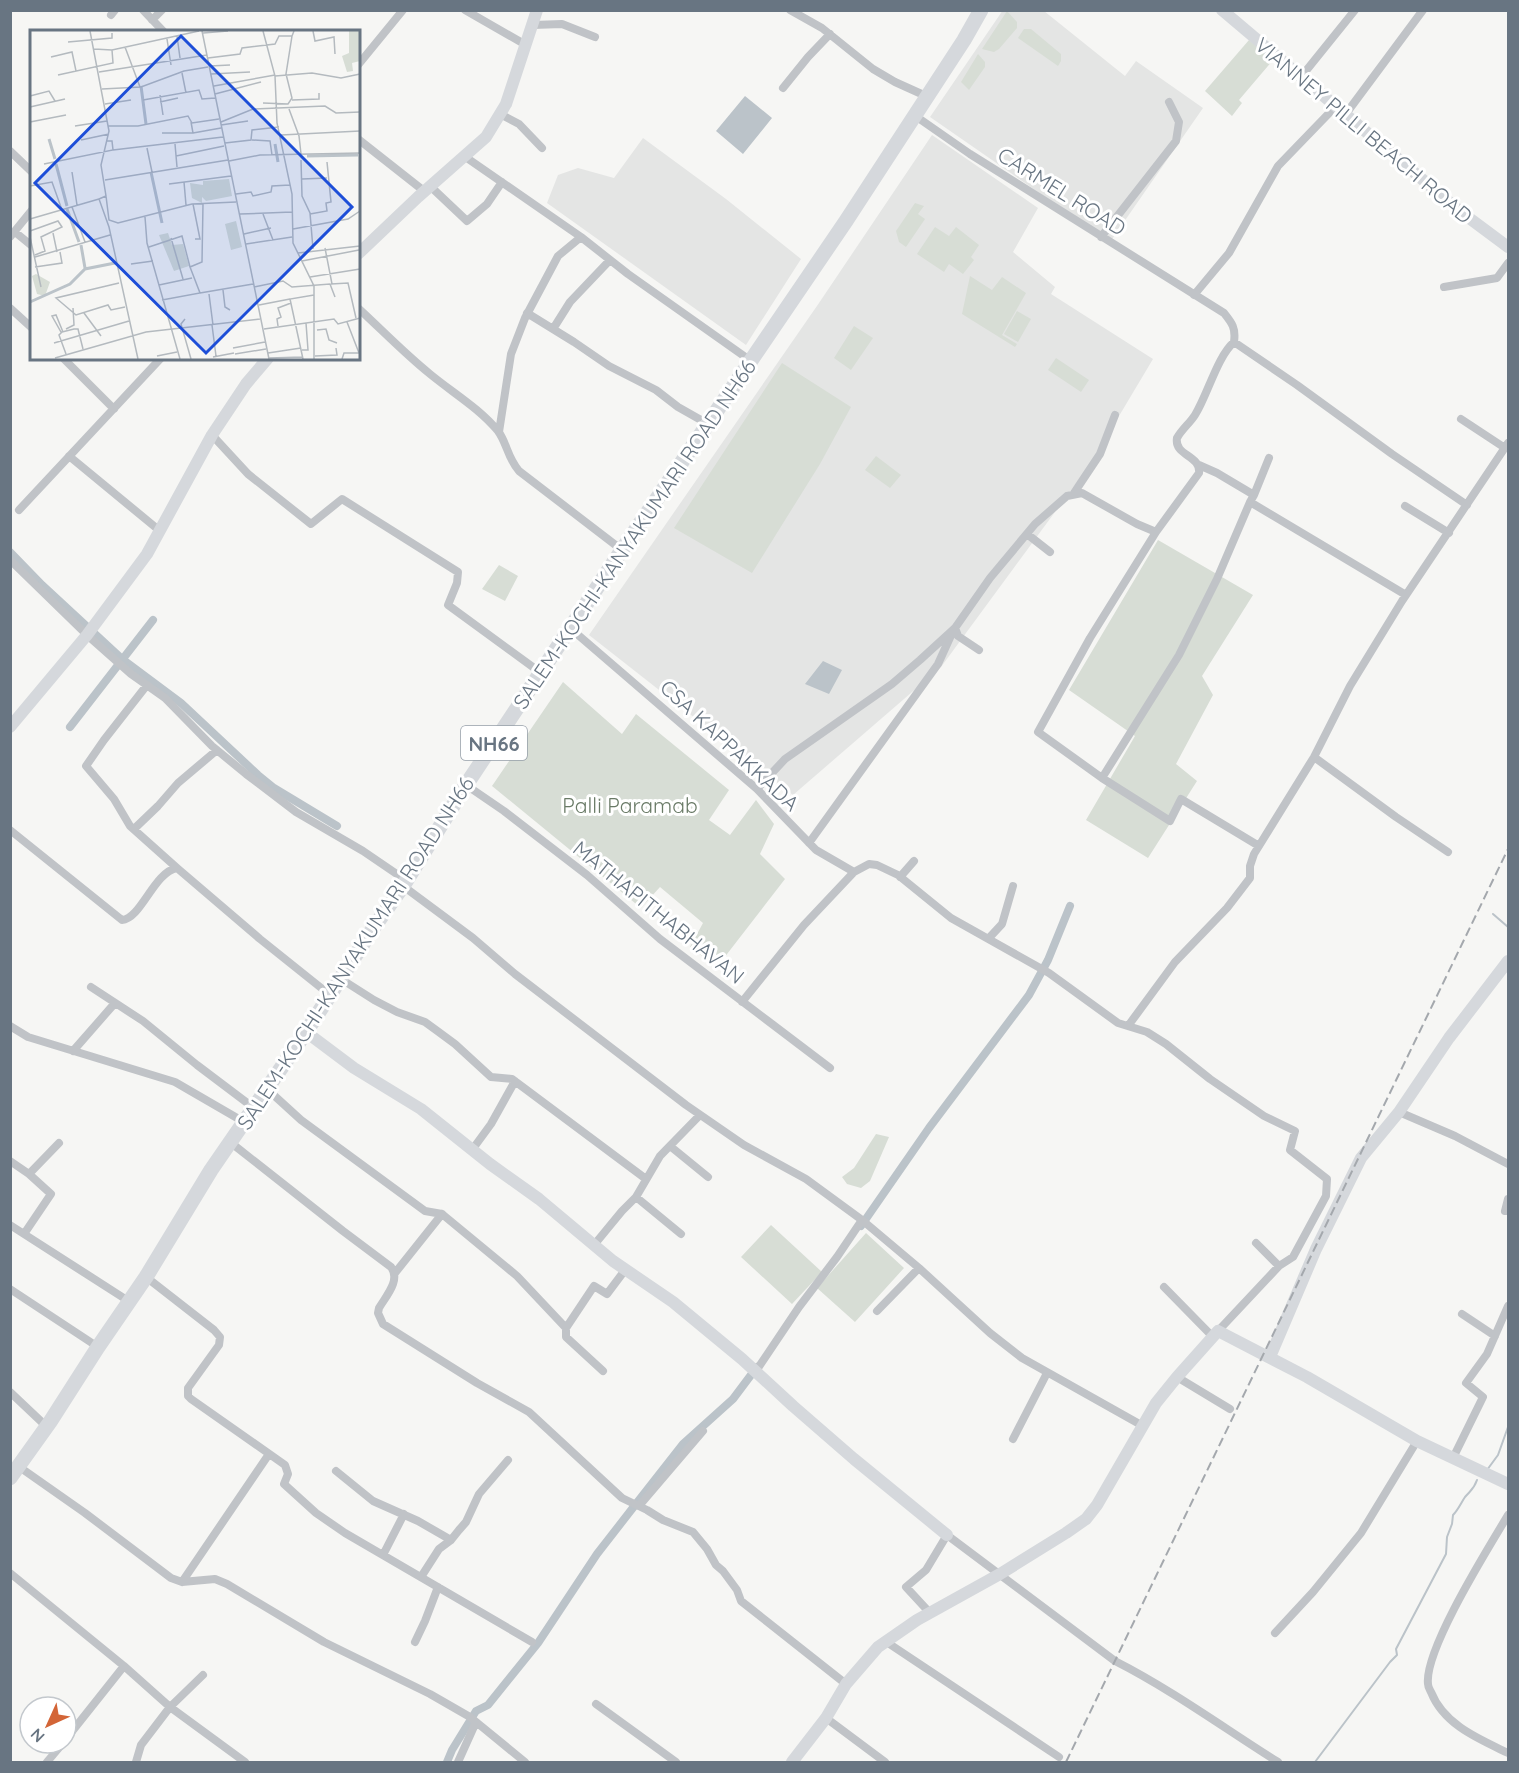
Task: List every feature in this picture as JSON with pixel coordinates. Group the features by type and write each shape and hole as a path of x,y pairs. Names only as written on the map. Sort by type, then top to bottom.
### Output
{"highway":[{"name":"SALEM-KOCHI-KANYAKUMARI ROAD NH66","path":"13,1474 130,1302 211,1170 405,883 466,785 570,628 846,221 964,40 981,10"}],"main road":[{"path":"360,252 486,137 506,104 537,10"},
{"name":"VIANNEY PILLI BEACH ROAD","path":"1222,10 1461,212 1509,247"},
{"path":"10,727 89,631 147,554 212,435 246,384 266,360"},
{"path":"1270,1357 1316,1249 1361,1158 1399,1112 1449,1038 1509,961"},
{"path":"306,1032 354,1068 421,1109 539,1199 625,1270 673,1302 754,1370 854,1460 947,1535"},
{"path":"792,1762 826,1718 846,1684 885,1641 1000,1574 1086,1519 1097,1505 1156,1403 1216,1334 1270,1357 1417,1441 1509,1484"}],"street":[{"path":"143,10 162,30"},
{"path":"152,20 162,10"},
{"path":"360,63 403,10"},
{"path":"465,10 526,45"},
{"path":"790,10 830,34 873,69 926,96"},
{"path":"1302,77 1355,10"},
{"path":"1345,116 1423,10"},
{"path":"533,25 562,24 595,37"},
{"path":"783,88 830,34"},
{"path":"1101,237 1176,141 1179,122 1169,102"},
{"path":"1194,294 1229,253 1278,166 1335,107"},
{"path":"500,114 519,124 542,148"},
{"name":"CARMEL ROAD","path":"914,115 970,154 1224,313 1233,323 1234,342"},
{"path":"360,140 467,221 487,204 502,182"},
{"path":"10,151 30,170"},
{"path":"464,156 581,237 751,361"},
{"path":"30,213 13,235 30,245"},
{"path":"499,432 511,354 527,313 558,256 581,237"},
{"path":"553,329 570,302 610,260"},
{"path":"1444,287 1497,278 1509,262"},
{"path":"10,308 30,326"},
{"path":"360,310 429,373 477,410 499,432 512,463 519,471 622,550"},
{"path":"527,313 609,366 656,390 678,407 708,424"},
{"path":"1406,595 1252,499 1218,473 1198,465 1177,446 1177,438 1193,418 1229,346 1234,342 1467,505"},
{"path":"65,360 114,409"},
{"path":"20,510 159,360"},
{"path":"1074,493 1100,454 1115,415"},
{"path":"1128,1026 1175,962 1227,908 1250,878 1250,866 1259,846 1314,757 1350,686 1406,595 1507,446 1461,419"},
{"path":"212,435 248,474 310,524 342,499 458,572 457,583 448,605 541,673"},
{"path":"69,456 160,531"},
{"path":"1102,778 1179,655 1217,579 1269,458"},
{"path":"1198,465 1199,473 1156,532 1090,638 1038,732 1102,778 1170,821 1181,799 1259,846"},
{"path":"809,843 938,664 955,628 990,578 1027,534 1058,503 1074,493 1082,493 1156,532"},
{"path":"1405,506 1449,533"},
{"path":"1027,534 1050,552"},
{"path":"10,560 89,631 116,660 165,698 217,750 296,812 363,852 405,883 555,1004 700,1115 744,1144 806,1179 864,1222 919,1268 990,1333 1022,1358 1143,1426"},
{"name":"CSA KAPPAKKADA","path":"570,628 757,789 816,850 854,872"},
{"path":"955,628 958,636 979,650"},
{"path":"757,789 785,759 892,684 955,628"},
{"path":"147,685 86,766 134,829 197,887 330,995"},
{"path":"134,829 178,783 217,750"},
{"path":"1314,757 1448,852"},
{"name":"MATHAPITHABHAVAN","path":"466,785 504,811 587,875 660,939 830,1068"},
{"path":"10,830 122,920 130,918 170,869 177,868"},
{"path":"900,877 914,861"},
{"path":"742,1002 804,925 854,872 869,864 877,865 900,877 951,918 1038,966 1118,1023 1147,1032 1264,1116 1295,1131 1290,1150 1327,1179 1326,1196 1314,1222 1293,1257 1279,1266 1216,1334 1164,1287"},
{"path":"989,938 1002,924 1013,886"},
{"path":"341,979 396,1012 425,1022 455,1044 491,1077 512,1079 646,1179"},
{"path":"91,987 143,1021 254,1108"},
{"path":"73,1051 115,1003"},
{"path":"10,1026 28,1037 175,1082 244,1122"},
{"path":"472,1150 491,1124 515,1081"},
{"path":"267,1089 302,1120 425,1211 442,1214 517,1276 566,1328"},
{"path":"1399,1112 1455,1136 1509,1164"},
{"path":"594,1245 636,1197 660,1156 700,1115"},
{"path":"230,1142 343,1231 381,1257 395,1274"},
{"path":"29,1174 59,1143"},
{"path":"670,1146 708,1177"},
{"path":"10,1161 51,1194 24,1234"},
{"path":"636,1197 681,1234"},
{"path":"1505,1211 1509,1199"},
{"path":"442,1214 395,1274 393,1284 379,1308 378,1313 383,1324 477,1383 529,1412 622,1498 663,1520 693,1532 737,1590 741,1602 846,1684"},
{"path":"754,1370 864,1222"},
{"path":"10,1225 130,1302"},
{"path":"1256,1243 1279,1266"},
{"path":"877,1311 919,1268"},
{"path":"603,1371 566,1337 566,1328 594,1286 607,1294 625,1270"},
{"path":"146,1277 214,1330 220,1338 219,1345 188,1388 188,1396 285,1465 288,1470 284,1484 316,1513 345,1533 530,1641"},
{"path":"10,1289 98,1347"},
{"path":"1453,1458 1483,1397 1466,1383 1487,1354 1509,1306"},
{"path":"1462,1314 1495,1336"},
{"path":"1013,1439 1047,1372"},
{"path":"1177,1377 1230,1409"},
{"path":"10,1392 47,1427"},
{"path":"635,1504 703,1431"},
{"path":"1275,1633 1361,1533 1417,1441"},
{"path":"182,1582 269,1454"},
{"path":"421,1577 439,1549 451,1540 466,1522 479,1494 508,1460"},
{"path":"336,1471 373,1501 404,1514 451,1540"},
{"path":"13,1474 94,1520 171,1578 182,1582 215,1579 227,1584 324,1642 430,1694 470,1717 477,1726 525,1762"},
{"path":"382,1555 404,1514"},
{"path":"1509,1515 1473,1574 1438,1642 1428,1684 1435,1702 1443,1713 1461,1729 1509,1753"},
{"path":"930,1613 906,1587 926,1570 947,1535 1115,1661 1140,1674 1278,1762"},
{"path":"10,1574 124,1666 170,1707 245,1762"},
{"path":"415,1642 438,1587"},
{"path":"885,1641 1059,1757"},
{"path":"78,1724 124,1666"},
{"path":"136,1762 141,1745 170,1707 203,1675"},
{"path":"596,1704 676,1762"},
{"path":"826,1718 885,1762"},
{"path":"458,1762 477,1726"}],"shaded area":[{"path":"1003,10 1044,11 1125,76 1136,61 1203,108 1110,242 930,117"},
{"path":"745,96 772,118 743,154 716,131"},
{"path":"932,135 1038,208 1013,252 1055,287 1051,294 1153,359 1091,463 941,667 793,795 589,635 819,303"},
{"path":"643,138 726,199 801,259 746,345 547,203 558,175 578,168 614,178"},
{"path":"823,661 842,670 829,694 805,684"}],"green space":[{"path":"1007,11 1017,22 1017,28 994,52 982,49"},
{"path":"1024,29 1031,29 1061,54 1058,66 1018,38"},
{"path":"1249,40 1273,60 1239,100 1242,103 1232,116 1205,91"},
{"path":"978,54 985,62 985,67 969,90 961,82"},
{"path":"915,203 924,206 918,214 925,219 906,247 899,242 896,231"},
{"path":"935,227 949,236 956,227 979,245 971,257 974,260 963,274 949,264 944,272 917,254"},
{"path":"970,276 992,290 1002,277 1026,293 1002,335 1017,344 1015,347 962,314"},
{"path":"1017,311 1031,319 1018,342 1004,334"},
{"path":"854,326 873,338 851,370 834,358"},
{"path":"1056,358 1089,380 1081,392 1048,370"},
{"path":"782,363 851,407 820,464 752,573 674,528"},
{"path":"876,456 901,475 890,488 865,470"},
{"path":"1158,540 1253,595 1202,676 1213,695 1176,764 1197,781 1148,858 1086,820 1135,736 1069,690"},
{"path":"499,565 518,576 505,601 482,589"},
{"name":"Palli Paramab","path":"563,682 622,734 636,714 729,790 709,820 730,835 756,800 774,824 760,854 785,879 717,967 690,947 703,923 660,887 641,908 492,786"},
{"path":"876,1134 889,1137 870,1181 861,1188 847,1184 842,1177 854,1168"},
{"path":"771,1225 822,1272 792,1304 741,1257"},
{"path":"866,1233 904,1268 855,1322 817,1288"}],"waterway":[{"path":"10,552 122,659 181,703 258,775 274,788 337,826"},
{"path":"70,727 153,620"},
{"path":"861,1226 929,1128 1029,995 1048,960 1070,906"},
{"path":"1493,914 1508,927"},
{"path":"447,1762 476,1711 488,1705 538,1643 597,1554 683,1444 733,1399 757,1367"},
{"path":"1487,1470 1498,1455 1508,1427"},
{"path":"1315,1762 1397,1655 1396,1649 1446,1554 1447,1537 1453,1515 1477,1480"}],"railway":[{"path":"1066,1762 1508,849"}]}
